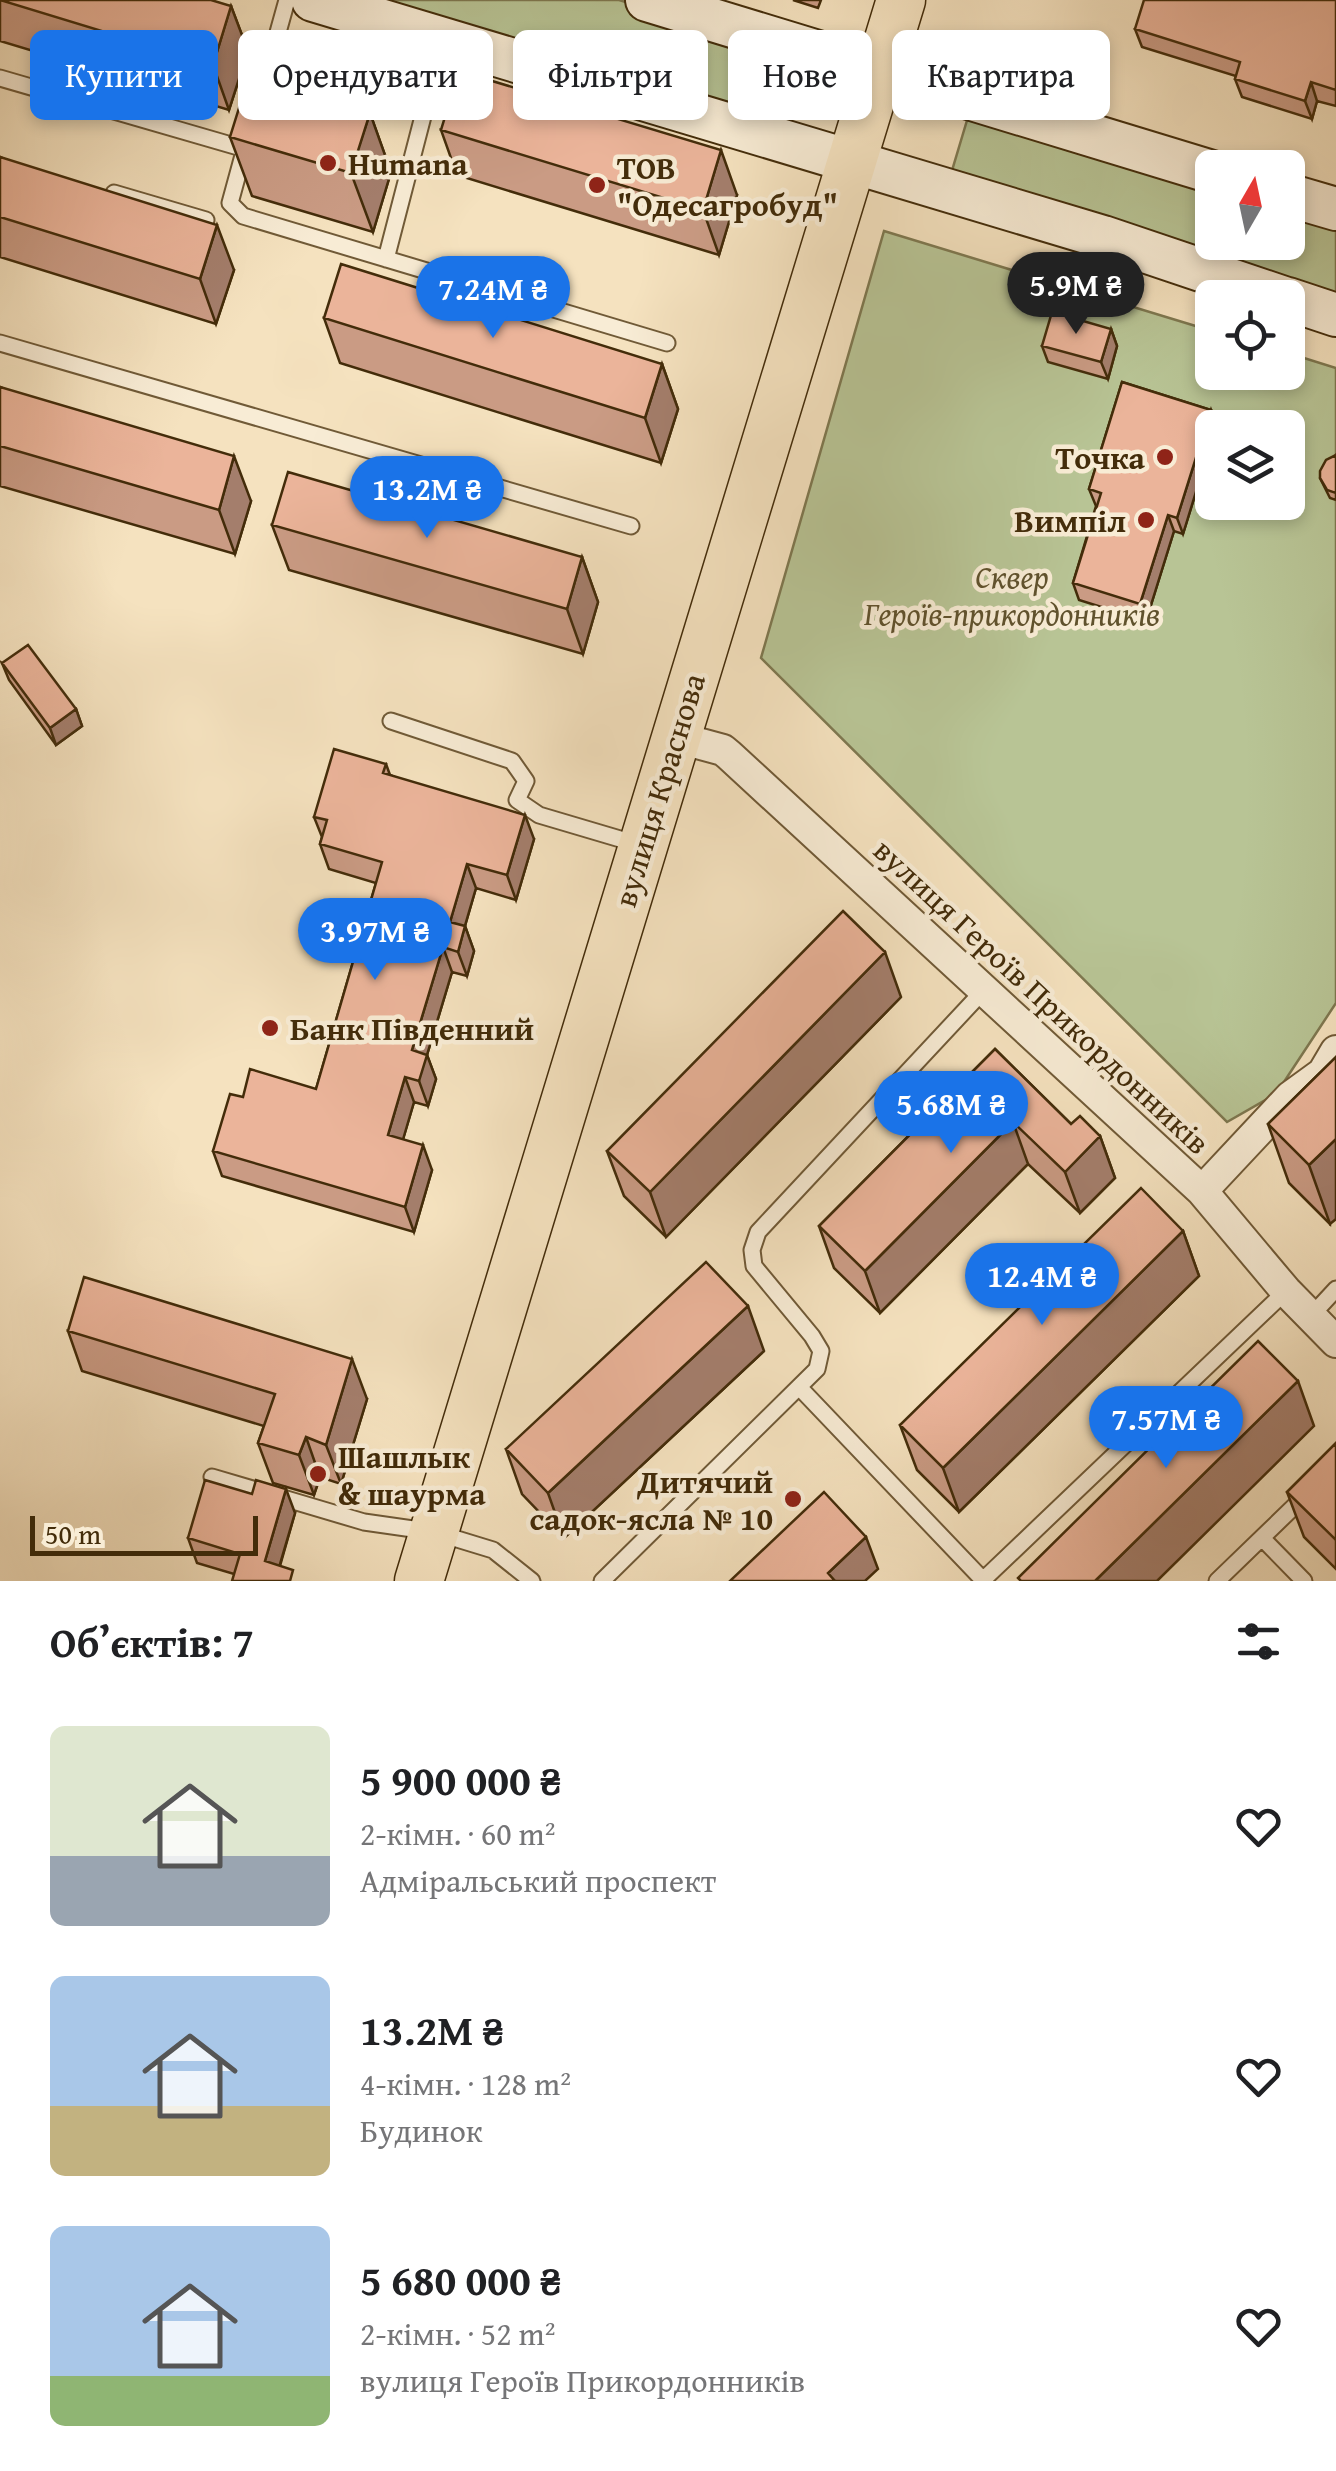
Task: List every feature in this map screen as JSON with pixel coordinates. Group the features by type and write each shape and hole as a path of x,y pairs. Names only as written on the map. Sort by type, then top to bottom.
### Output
{"main road":[{"path":"313,0 413,30"},
{"path":"647,0 1195,167"},
{"name":"вулиця Краснова","path":"419,1581 901,0"},
{"path":"493,54 1103,237 1232,280"},
{"path":"1305,200 1336,210"},
{"path":"1305,304 1336,315"}],"street":[{"name":"вулиця Героїв Прикордонників","path":"675,737 723,750 1202,1191 1286,1291 1336,1342"},
{"path":"1202,1191 1290,1098 1323,1073 1336,1051"}],"lane":[{"path":"279,30 287,0"},
{"path":"0,78 245,149"},
{"path":"386,259 422,120"},
{"path":"250,132 230,203 244,216 667,343"},
{"path":"94,187 206,220"},
{"path":"0,342 631,526"},
{"path":"391,721 512,761 526,780 517,800 539,815 642,845"},
{"path":"602,1581 818,1369 822,1351 754,1266 752,1250 758,1232 984,990"},
{"path":"1311,1316 1336,1289"},
{"path":"799,1387 983,1580 1286,1291"},
{"path":"1217,1581 1336,1466"},
{"path":"212,1478 364,1522 434,1532 493,1550 532,1581"},
{"path":"1263,1538 1304,1581"}],"green space":[{"path":"376,0 619,0 728,33 728,107 708,101 708,30 513,30 513,42 493,36 493,30 475,30"},
{"path":"967,120 1015,120 1195,174 1195,249 951,174"},
{"path":"1305,206 1336,216 1336,293 1305,283 1305,280 1229,260 1305,260"},
{"name":"Сквер Героїв-прикордонників","path":"884,231 1195,326 1195,390 1305,390 1305,358 1336,368 1336,1003 1276,1094 1227,1122 761,658"}],"building":[{"path":"0,0 211,0 231,6 218,49 218,30 98,30"},
{"path":"1144,0 1336,0 1336,90 1311,82 1305,101 1235,79 1240,62 1135,29"},
{"path":"493,81 513,87 513,120 622,120 721,150 703,210 441,130 444,120 493,120"},
{"path":"238,111 238,120 368,120 351,173 230,137"},
{"path":"0,157 217,225 200,279 0,217"},
{"path":"341,264 662,364 645,418 324,318"},
{"path":"1052,312 1111,329 1101,362 1042,346"},
{"name":"Вимпіл","path":"1122,382 1211,410 1195,410 1195,461 1177,518 1168,515 1140,604 1073,583 1101,493 1089,489"},
{"path":"0,387 234,456 219,510 0,446"},
{"path":"1336,455 1336,493 1327,490 1320,471 1326,460"},
{"path":"288,472 582,557 567,609 272,525"},
{"path":"28,645 76,709 50,728 2,663"},
{"path":"334,749 386,764 383,773 525,815 507,875 467,864 450,922 465,926 458,952 443,947 412,1050 427,1055 419,1081 405,1077 388,1135 423,1145 405,1207 213,1151 230,1094 243,1097 250,1069 316,1089 382,862 320,844 327,820 314,817"},
{"path":"843,911 885,952 650,1192 607,1151"},
{"path":"995,1049 1071,1124 1080,1116 1100,1136 1065,1172 1013,1122 865,1271 819,1226"},
{"path":"1336,1057 1336,1139 1309,1165 1268,1124"},
{"path":"1141,1188 1183,1231 943,1468 900,1425"},
{"path":"706,1262 748,1306 548,1493 506,1449"},
{"path":"84,1277 352,1359 326,1445 306,1437 299,1455 258,1443 275,1394 68,1331"},
{"path":"1258,1341 1298,1381 1095,1581 1018,1578"},
{"path":"1336,1443 1336,1540 1287,1492"},
{"path":"205,1480 252,1494 256,1480 286,1489 265,1561 293,1570 290,1581 232,1581 240,1554 188,1538"},
{"path":"824,1492 866,1537 828,1573 835,1581 730,1581"}],"place":[{"name":"Humana","path":"328,163"},
{"name":"ТОВ \"Одесагробуд\"","path":"597,185"},
{"name":"Точка","path":"1165,457"},
{"name":"Вимпіл","path":"1146,520"},
{"name":"Банк Південний","path":"270,1028"},
{"name":"Шашлык & шаурма","path":"318,1474"},
{"name":"Дитячий садок-ясла № 10","path":"793,1499"}]}
